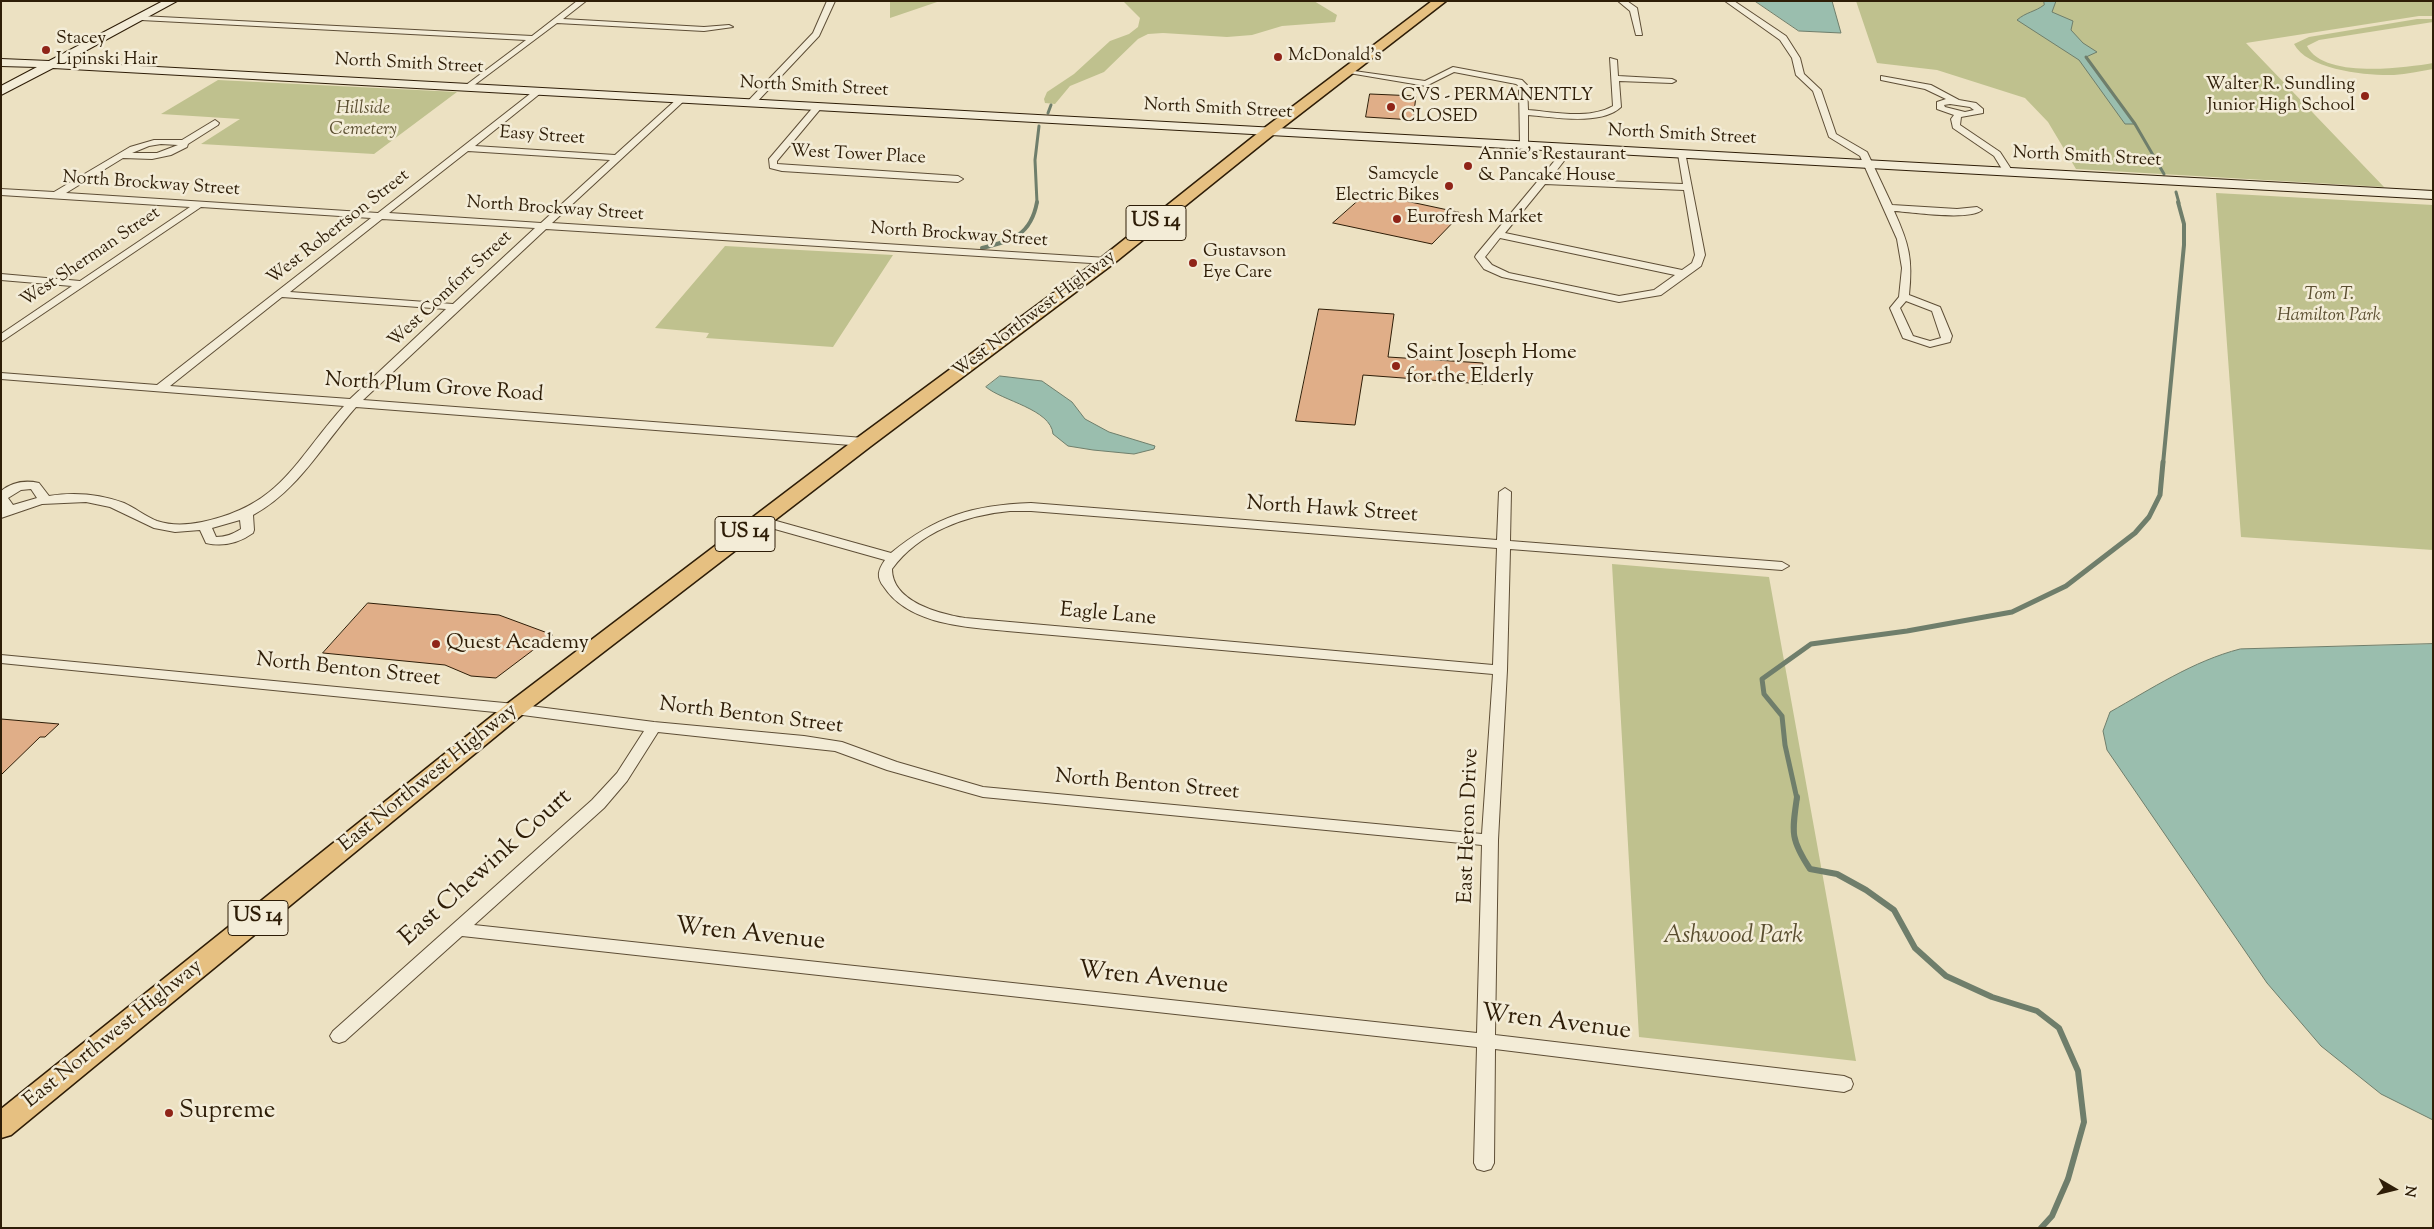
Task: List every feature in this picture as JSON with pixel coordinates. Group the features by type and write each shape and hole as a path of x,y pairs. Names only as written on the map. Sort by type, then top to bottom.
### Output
{"main road":[{"name":"West Northwest Highway","path":"864,442 1107,261 1268,132 1440,1"},
{"name":"East Northwest Highway","path":"1,1126 515,709 864,442"}],"street":[{"path":"1,91 172,1"},
{"path":"469,87 582,1"},
{"path":"751,103 816,34 831,1"},
{"path":"1622,1 1634,10 1639,33"},
{"path":"1730,1 1783,38 1796,58 1800,75 1817,90 1832,135 1864,154 1870,165 1902,239 1907,268 1904,297 1895,308 1908,338 1930,344 1946,340 1947,336 1936,309 1904,297"},
{"path":"141,18 534,38"},
{"path":"556,21 704,29 729,27"},
{"path":"1524,112 1606,114 1617,107 1613,60"},
{"name":"North Smith Street","path":"1,62 2433,195"},
{"path":"1347,72 1426,84 1453,69 1512,79 1523,85 1524,146"},
{"path":"1615,78 1672,81"},
{"path":"1884,78 1928,87 1955,101"},
{"name":"West Robertson Street","path":"160,388 538,92"},
{"name":"West Comfort Street","path":"6,512 46,499 84,498 115,504 147,521 165,527 192,528 246,513 267,503 353,403 681,100"},
{"path":"1955,101 1967,103 1980,109 1978,114 1958,115 1943,110 1939,106 1944,102 1955,101"},
{"name":"West Tower Place","path":"818,107 772,161 773,166 958,179"},
{"path":"1958,115 1954,119 1956,126 1997,154 2008,172"},
{"path":"127,154 136,146 146,143 183,143 215,123"},
{"path":"56,195 120,156 127,154 133,156 161,155 173,152 184,146 183,143"},
{"name":"Easy Street","path":"465,148 618,158"},
{"path":"1570,148 1480,256 1488,267 1506,275 1619,299 1656,293 1697,264 1700,255 1682,154"},
{"path":"1543,181 1688,187"},
{"name":"North Brockway Street","path":"4,194 56,195 1107,261"},
{"name":"West Sherman Street","path":"1,339 200,204"},
{"path":"1889,208 1957,212 1977,210"},
{"path":"1498,235 1684,274"},
{"path":"1,277 80,284"},
{"path":"281,294 457,308"},
{"name":"North Plum Grove Road","path":"1,376 864,442"},
{"path":"6,512 2,498 10,489 18,486 35,486 46,499"},
{"name":"East Heron Drive","path":"1484,1163 1490,840 1500,670 1505,492"},
{"name":"North Hawk Street","path":"893,558 915,538 935,525 957,516 1009,507 1782,566"},
{"path":"204,525 211,540 227,540 240,536 248,530 246,513"},
{"path":"762,521 893,558"},
{"name":"Eagle Lane","path":"893,558 885,569 888,586 909,603 943,619 1008,627 1500,670"},
{"name":"North Benton Street","path":"1,658 515,709 654,727 837,746 892,766 983,792 1490,840"},
{"name":"East Chewink Court","path":"338,1036 598,804 622,777 654,727"},
{"name":"Wren Avenue","path":"456,929 1487,1041 1844,1084"}],"green space":[{"path":"890,1 940,1 890,18"},
{"path":"1123,1 1314,1 1337,15 1335,22 1282,26 1252,35 1227,37 1163,33 1148,34 1138,39 1104,72 1070,86 1055,104 1045,103 1044,99 1047,92 1074,74 1110,41 1129,34 1138,27 1140,18"},
{"path":"1856,1 2433,1 2433,16 2419,16 2246,43 2384,187 2076,169 2048,122 2025,98 1937,70 1877,63"},
{"path":"2417,19 2433,19 2433,22 2319,40 2307,46 2316,56 2329,63 2346,67 2385,69 2433,63 2433,69 2394,75 2340,70 2312,60 2301,53 2294,44 2309,37"},
{"name":"Hillside Cemetery","path":"218,80 457,92 374,154 201,144 240,119 161,114"},
{"name":"Tom T. Hamilton Park","path":"2216,193 2433,205 2433,550 2241,537"},
{"path":"725,246 893,255 833,347 706,338 709,333 655,328"},
{"name":"Ashwood Park","path":"1612,564 1769,577 1856,1061 1639,1037"}],"shaded area":[{"path":"1755,1 1832,1 1841,33 1799,31"},
{"path":"2044,1 2056,1 2052,12 2073,21 2071,30 2083,43 2097,52 2086,57 2135,124 2125,124 2079,60 2017,20 2044,5"},
{"path":"1000,376 1042,381 1072,402 1085,419 1109,432 1155,446 1154,449 1134,454 1068,446 1053,434 1050,425 1044,418 1025,406 986,387"},
{"path":"2433,644 2433,1120 2381,1094 2321,1046 2267,983 2107,750 2103,731 2110,712 2189,668 2240,649"}],"building":[{"name":"CVS - PERMANENTLY CLOSED","path":"1370,94 1416,96 1413,120 1366,117"},
{"name":"Eurofresh Market","path":"1367,193 1462,213 1432,244 1333,223"},
{"name":"Saint Joseph Home for the Elderly","path":"1319,309 1394,314 1388,357 1483,363 1483,384 1363,375 1355,425 1296,421"},
{"name":"Quest Academy","path":"368,603 499,615 553,635 496,678 471,676 445,665 323,653"},
{"path":"1,719 59,724 45,737 40,737 1,775"}],"waterway":[{"path":"2086,57 2135,124 2164,174"},
{"path":"1048,113 1051,105"},
{"path":"1037,202 1035,160 1039,126"},
{"path":"2176,192 2179,203"},
{"path":"982,248 1002,243 1018,235 1030,222 1037,202"},
{"path":"2163,464 2184,245 2184,224 2178,202"},
{"path":"1797,798 1785,745 1782,716 1764,694 1762,679 1811,644 1907,631 2012,612 2066,586 2135,533 2149,517 2160,495 2163,462"},
{"path":"1797,798 1794,835 1803,859 1810,869 1837,874 1866,890 1894,910 1915,948 1946,976 1992,997 2037,1011 2059,1028 2078,1071 2084,1122 2068,1179 2052,1216 2041,1228"}],"place":[{"name":"Stacey Lipinski Hair","path":"46,50"},
{"name":"McDonald's","path":"1278,57"},
{"name":"Walter R. Sundling Junior High School","path":"2365,96"},
{"name":"CVS - PERMANENTLY CLOSED","path":"1391,107"},
{"name":"Annie's Restaurant & Pancake House","path":"1468,166"},
{"name":"Samcycle Electric Bikes","path":"1449,186"},
{"name":"Eurofresh Market","path":"1397,219"},
{"name":"Gustavson Eye Care","path":"1193,263"},
{"name":"Saint Joseph Home for the Elderly","path":"1396,366"},
{"name":"Quest Academy","path":"436,644"},
{"name":"Supreme","path":"169,1113"}]}
